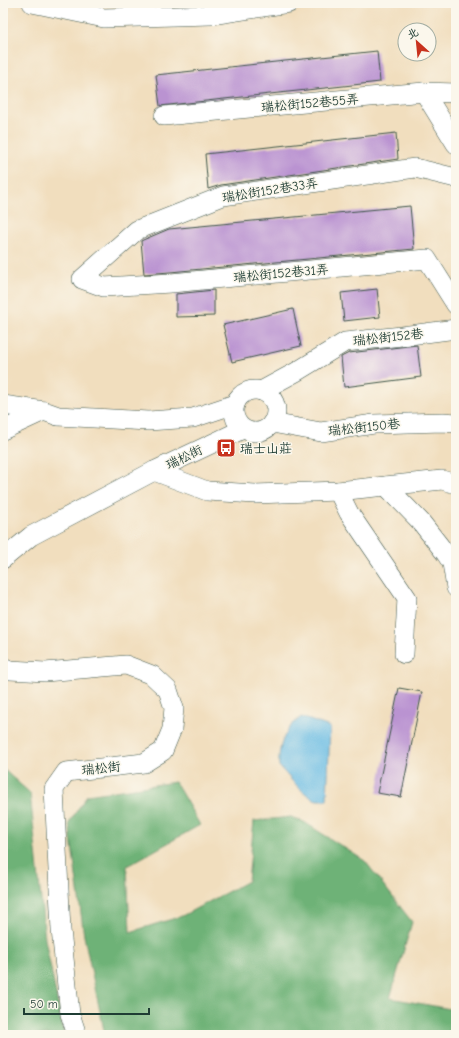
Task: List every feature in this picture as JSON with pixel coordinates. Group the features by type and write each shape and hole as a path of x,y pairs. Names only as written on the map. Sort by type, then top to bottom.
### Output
{"street":[{"path":"32,3 104,18 211,15 289,3"},
{"path":"424,92 456,144"},
{"name":"瑞松街152巷55弄","path":"164,116 424,92 456,93"},
{"name":"瑞松街152巷33弄","path":"82,279 137,230 223,196 415,168 456,178"},
{"name":"瑞松街152巷31弄","path":"82,279 104,287 171,283 426,259 456,305"},
{"name":"瑞松街152巷","path":"260,391 296,372 345,342 456,328"},
{"path":"254,390 260,391 272,398 276,410 275,417 268,428 262,431 249,432 238,424 235,418 235,404 242,394 254,390"},
{"path":"3,405 44,411 58,416 148,420 194,418 235,404"},
{"path":"3,430 44,411"},
{"name":"瑞松街150巷","path":"272,423 321,432 374,424 456,422"},
{"name":"瑞松街","path":"3,559 31,536 154,471 243,429"},
{"path":"154,471 207,491 255,494 338,491 442,480 456,484"},
{"path":"386,486 421,522 446,554 452,563 456,588"},
{"path":"338,491 349,513 407,598 404,654"},
{"name":"瑞松街","path":"3,667 10,670 45,672 126,666 152,675 168,690 174,708 172,729 163,751 144,763 66,772 54,789 62,930 70,1014 77,1035"}],"green space":[{"path":"3,769 30,793 45,939 64,1035 3,1035"},
{"path":"175,782 200,825 127,866 130,932 182,916 248,881 254,821 291,817 304,822 365,861 412,922 390,998 456,1010 456,1035 105,1035 84,936 69,823 87,795"}],"water":[{"path":"301,717 330,727 327,800 317,800 307,795 279,766 279,755 283,740 291,726"}],"building":[{"path":"377,51 380,82 160,106 156,75"},
{"path":"396,133 398,159 221,185 208,189 205,154"},
{"path":"410,206 414,249 144,274 141,241 169,229"},
{"path":"377,289 380,317 344,321 341,293"},
{"path":"214,290 214,316 176,317 176,294"},
{"path":"293,309 301,346 232,362 223,325"},
{"path":"417,345 421,377 344,387 341,357 349,353"},
{"path":"399,688 422,692 401,797 377,793"}],"place":[{"name":"瑞士山莊","path":"226,448"}]}
